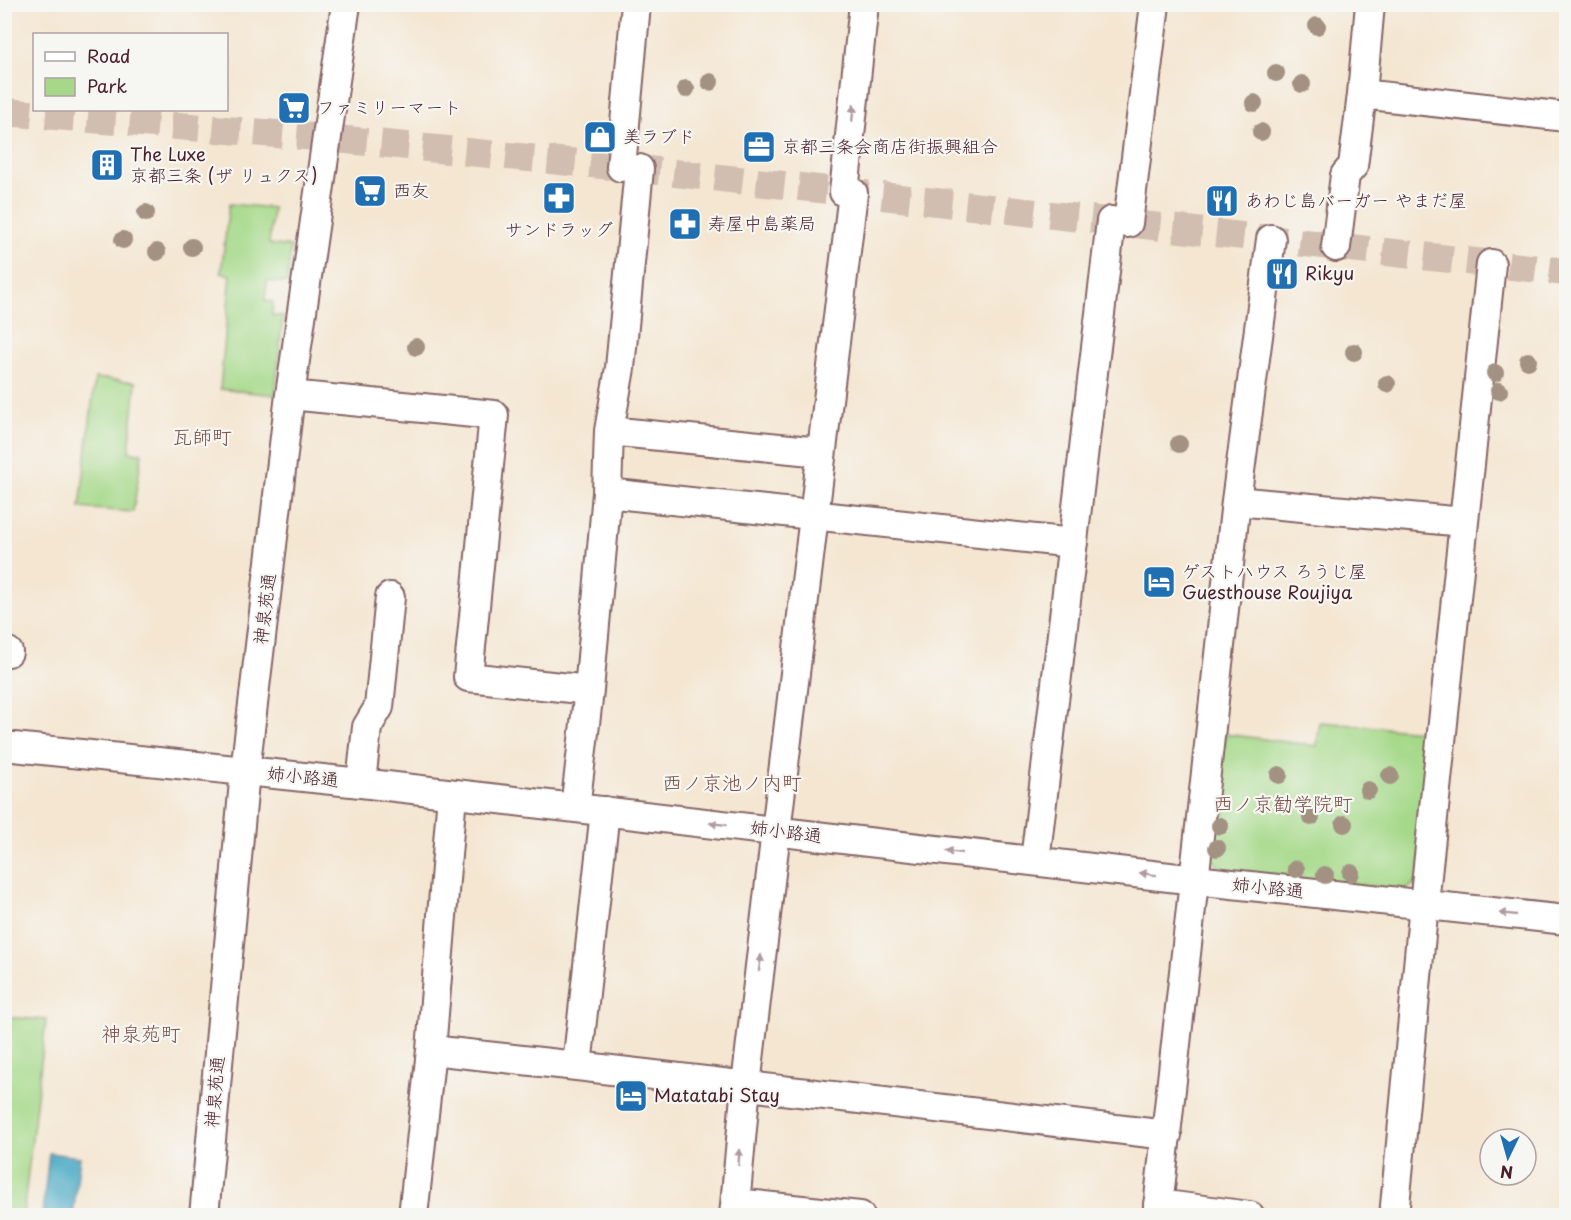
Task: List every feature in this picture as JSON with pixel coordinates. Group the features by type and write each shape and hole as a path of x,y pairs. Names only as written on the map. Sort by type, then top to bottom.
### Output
{"street":[{"name":"神泉苑通","path":"204,1215 245,771 290,395 346,4"},
{"path":"575,808 589,690 607,493 609,430 620,368 636,4"},
{"path":"860,1215 735,1209 746,1085 821,452 848,193 864,4"},
{"path":"1035,861 1072,543 1155,4"},
{"path":"1336,247 1345,175 1353,166 1370,4"},
{"path":"1362,94 1566,117"},
{"path":"1250,1215 1157,1210 1236,501 1271,239"},
{"path":"1394,1215 1491,264"},
{"path":"290,395 495,415 468,677 589,690"},
{"path":"609,430 821,452"},
{"path":"607,493 1072,543"},
{"path":"1236,501 1464,522"},
{"path":"361,783 367,728 379,707 390,597"},
{"name":"姉小路通","path":"4,746 361,783 1195,880 1566,920"},
{"path":"413,1215 452,794"},
{"path":"577,1066 605,811"},
{"path":"430,1050 1167,1135"}],"green space":[{"path":"229,204 273,208 269,244 291,247 287,283 267,281 265,301 273,302 272,316 283,316 275,395 220,389 231,275 221,273"},
{"path":"95,378 136,382 129,452 142,453 133,512 80,508"},
{"path":"1320,722 1432,732 1418,880 1407,890 1221,871 1212,858 1225,734 1317,746"},
{"path":"4,1017 46,1020 23,1215 5,1215"}],"water":[{"path":"49,1153 80,1157 73,1215 42,1215"}],"tunnel":[{"path":"4,112 326,138 621,167 1566,272"}],"place":[{"name":"ファミリーマート","path":"294,108"},
{"name":"美ラブド","path":"600,137"},
{"name":"京都三条会商店街振興組合","path":"759,147"},
{"name":"The Luxe 京都三条 (ザ リュクス)","path":"107,165"},
{"name":"西友","path":"370,191"},
{"name":"サンドラッグ","path":"559,198"},
{"name":"あわじ島バーガー やまだ屋","path":"1222,201"},
{"name":"寿屋中島薬局","path":"685,224"},
{"name":"Rikyu","path":"1282,274"},
{"name":"ゲストハウス ろうじ屋 Guesthouse Roujiya","path":"1159,582"},
{"name":"Matatabi Stay","path":"631,1096"}],"district":[{"name":"瓦師町","path":"202,437"},
{"name":"西ノ京池ノ内町","path":"732,783"},
{"name":"西ノ京勧学院町","path":"1283,804"},
{"name":"神泉苑町","path":"141,1034"}]}
